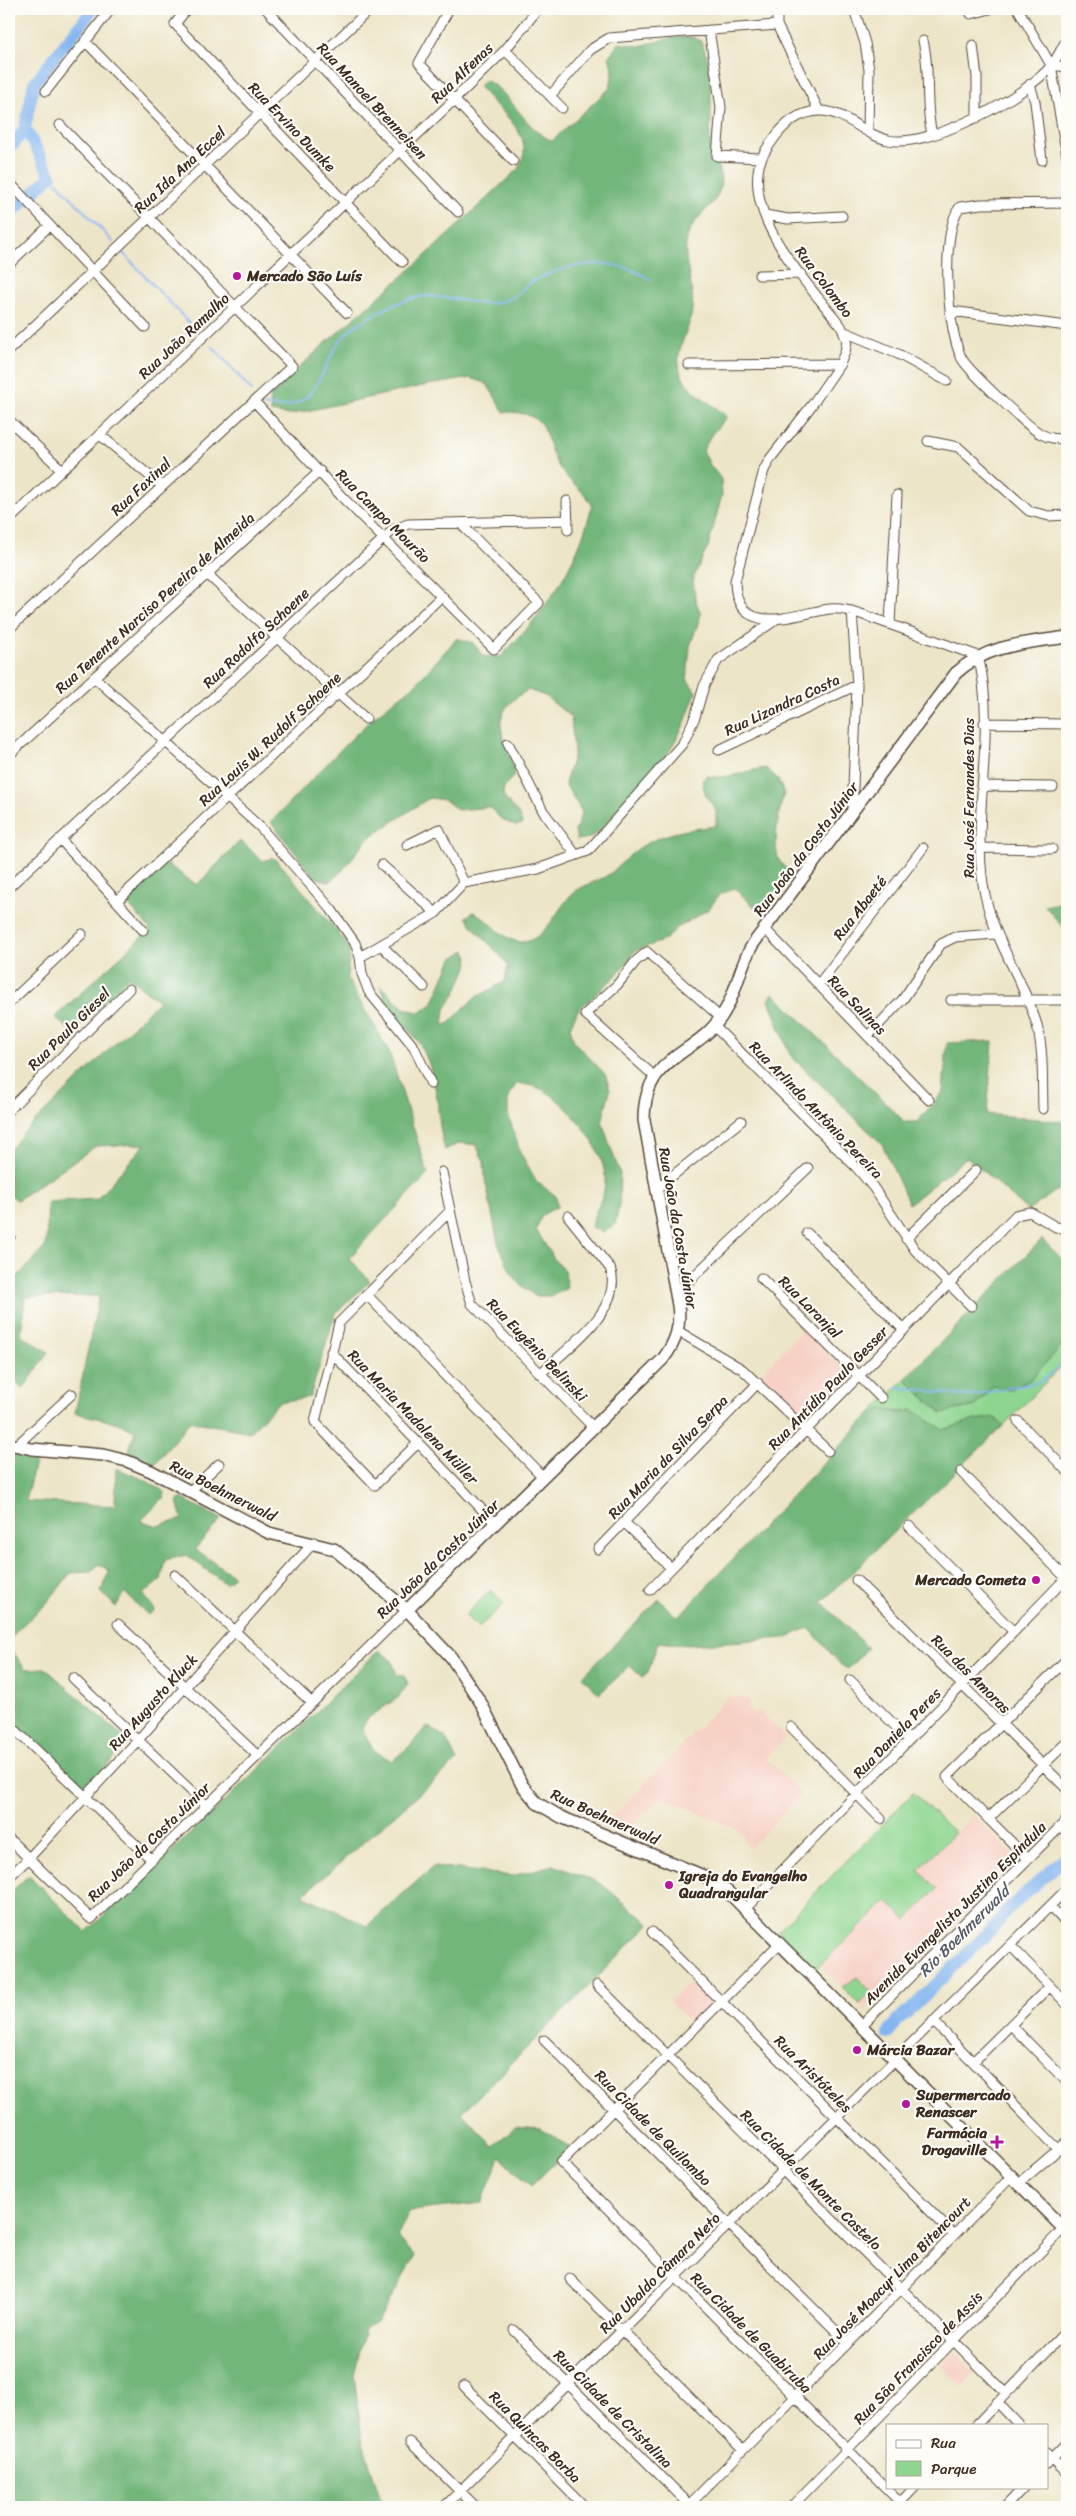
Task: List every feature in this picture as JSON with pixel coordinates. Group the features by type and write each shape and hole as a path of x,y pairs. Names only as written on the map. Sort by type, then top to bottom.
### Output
{"main road":[{"name":"Rua João da Costa Júnior","path":"407,1610 663,1359 675,1341 679,1315 676,1293 644,1120 647,1097 655,1077 668,1061 717,1022 730,1002 746,955 956,673 978,656 1009,646 1067,637"},
{"name":"Rua Boehmerwald","path":"13,1445 114,1457 140,1465 269,1533 314,1542 340,1553 407,1610 441,1644 459,1667 481,1703 522,1785 537,1803 562,1818 706,1877 722,1887 746,1908 1066,2230"}],"street":[{"path":"46,91 111,9"},
{"name":"Rua Ervino Dumke","path":"187,9 175,24 402,262"},
{"name":"Rua Manoel Brenneisen","path":"266,9 458,212"},
{"name":"Rua Ida Ana Eccel","path":"9,350 370,9"},
{"path":"449,9 419,63 513,161"},
{"name":"Rua Alfenas","path":"400,151 505,50 538,9"},
{"path":"777,9 777,25 819,111 840,116 868,132 894,142 932,134 977,118 1030,84 1051,65 1067,39"},
{"path":"854,9 865,43 869,70 868,132"},
{"path":"971,14 990,9"},
{"path":"1018,9 1051,65 1067,156"},
{"path":"550,96 590,50 609,38 777,25"},
{"path":"709,30 721,107 717,156 761,158"},
{"path":"85,41 347,313"},
{"path":"923,41 926,53 929,120 932,134"},
{"path":"973,45 977,76 977,118"},
{"path":"505,50 562,108"},
{"path":"1051,65 1067,67"},
{"path":"1030,84 1035,102 1042,160"},
{"name":"Rua Colombo","path":"819,111 806,113 790,121 777,134 761,158 758,182 765,215 778,242 845,332 847,347 840,364 767,464 739,560 736,586 740,601 757,618 774,620 829,609 852,611 978,656"},
{"path":"60,125 235,307"},
{"name":"Rua João Ramalho","path":"9,520 400,151"},
{"path":"9,182 145,328"},
{"path":"1067,203 981,204 960,207 952,220 948,242 951,312 960,354 968,367 1034,429 1048,437 1067,439"},
{"path":"765,215 788,219 842,216"},
{"path":"9,264 50,226"},
{"path":"759,275 801,274"},
{"name":"Rua Faxinal","path":"9,629 292,366 235,307"},
{"path":"951,312 1067,326"},
{"path":"845,332 898,354 947,382"},
{"path":"689,366 840,364"},
{"name":"Rua Campo Mourão","path":"254,401 343,498 494,649 539,603 460,523"},
{"path":"9,420 62,470"},
{"path":"100,434 162,486"},
{"path":"928,441 958,447 1029,510 1049,516 1067,515"},
{"name":"Rua Tenente Narciso Pereira de Almeida","path":"9,755 320,471"},
{"path":"890,624 897,495"},
{"path":"567,501 568,530"},
{"name":"Rua Rodolfo Schoene","path":"9,887 393,530 408,524 568,520"},
{"path":"207,574 366,718"},
{"name":"Rua Louis W. Rudolf Schoene","path":"117,901 442,596"},
{"path":"852,611 857,685 852,813"},
{"path":"360,957 436,914 464,883 538,869 592,848 676,752 686,737 695,717 704,686 718,660 774,620"},
{"name":"Rua José Fernandes Dias","path":"978,656 983,677 984,723 981,848 985,898 995,934 1027,1000 1037,1026 1040,1046 1043,1109"},
{"path":"94,677 275,844 331,909 349,932 360,957 362,974 369,992 414,1047 430,1084"},
{"name":"Rua Lizandra Costa","path":"719,750 857,685"},
{"path":"984,723 1067,724"},
{"path":"508,743 543,810 576,855"},
{"path":"981,786 1054,787"},
{"path":"407,845 439,829 464,883"},
{"path":"60,839 143,930"},
{"name":"Rua Abaeté","path":"818,984 923,848"},
{"path":"981,848 1052,849"},
{"path":"382,865 436,914"},
{"name":"Rua Salinas","path":"764,929 930,1100"},
{"path":"9,1003 82,934"},
{"path":"868,1036 903,999 942,944 955,937 995,934"},
{"path":"381,945 424,987"},
{"name":"Rua Arlindo Antônio Pereira","path":"655,1077 585,1014 617,985 636,961 646,952 717,1022 861,1172 906,1239 971,1306"},
{"name":"Rua Paulo Giesel","path":"9,1110 128,989"},
{"path":"951,1000 1067,1000"},
{"path":"656,1189 741,1122"},
{"path":"676,1293 808,1168"},
{"path":"906,1239 976,1170"},
{"name":"Rua Eugênio Belinski","path":"442,1172 465,1281 472,1304 593,1427"},
{"path":"418,1443 375,1485 315,1422 339,1323 450,1211"},
{"name":"Rua Antídio Paulo Gesser","path":"650,1590 1016,1215 1030,1212 1056,1227 1067,1229"},
{"path":"540,1374 596,1320 608,1304 613,1288 610,1268 568,1216"},
{"path":"807,1233 904,1330"},
{"name":"Rua Laranjal","path":"761,1278 881,1398"},
{"path":"366,1294 543,1477"},
{"path":"678,1331 732,1361 758,1383 828,1452"},
{"name":"Rua Maria Madalena Müller","path":"331,1352 495,1523"},
{"name":"Rua Maria da Silva Serpa","path":"598,1549 758,1383"},
{"path":"13,1445 72,1394"},
{"path":"1018,1421 1067,1471"},
{"path":"190,1491 219,1464"},
{"path":"961,1472 1067,1578"},
{"path":"624,1522 671,1568"},
{"path":"909,1526 1014,1632"},
{"name":"Rua Augusto Kluck","path":"9,1877 29,1858 186,1688 314,1542"},
{"path":"175,1575 312,1703"},
{"name":"Rua Daniela Peres","path":"746,1908 1067,1578"},
{"name":"Rua das Amoras","path":"856,1580 1067,1789"},
{"name":"Rua João da Costa Júnior","path":"29,1858 91,1919 407,1610"},
{"path":"118,1624 258,1756"},
{"path":"1028,1859 947,1778 1067,1659"},
{"path":"73,1678 207,1806"},
{"path":"850,1680 909,1740"},
{"path":"9,1724 152,1860"},
{"path":"791,1728 881,1819"},
{"path":"988,1819 1067,1742"},
{"name":"Avenida Evangelista Justino Espíndula","path":"862,2025 1067,1820"},
{"path":"9,1838 29,1858"},
{"name":"Rua Ubaldo Câmara Neto","path":"444,2507 1067,1889"},
{"path":"1050,1906 1067,1924"},
{"name":"Rua Aristóteles","path":"652,1932 954,2235"},
{"path":"614,2109 780,1943"},
{"path":"1010,1945 1067,2004"},
{"name":"Rua Cidade de Monte Castelo","path":"597,1985 1006,2394"},
{"path":"973,2062 1050,1986"},
{"path":"934,2020 1058,2149"},
{"path":"1010,2025 1067,2082"},
{"name":"Rua Cidade de Quilombo","path":"544,2040 848,2342"},
{"name":"Rua Cidade de Guabiruba","path":"614,2109 561,2162 848,2449 898,2505"},
{"name":"Rua José Moacyr Lima Bitencourt","path":"689,2506 954,2235 1015,2180 1067,2142"},
{"name":"Rua São Francisco de Assis","path":"791,2507 1066,2230"},
{"path":"570,2279 743,2450"},
{"name":"Rua Cidade de Cristalina","path":"514,2330 689,2506"},
{"path":"977,2424 1067,2330"},
{"name":"Rua Quincas Borba","path":"464,2386 586,2507"},
{"path":"997,2402 1018,2424"},
{"path":"410,2442 476,2507"},
{"path":"1067,2443 1049,2458 1067,2473"},
{"path":"898,2505 914,2488"},
{"path":"1004,2507 1023,2488"}],"shaded area":[{"path":"804,1329 852,1377 807,1421 760,1374"},
{"path":"728,1697 745,1698 752,1703 748,1708 750,1711 755,1713 759,1711 786,1737 765,1758 802,1794 750,1848 742,1840 744,1837 737,1829 662,1797 628,1830 608,1822"},
{"path":"973,1815 1017,1859 865,2010 821,1966"},
{"path":"690,1981 710,2002 691,2023 669,2001"},
{"path":"955,2352 976,2373 963,2386 941,2365"}],"green space":[{"path":"674,37 692,37 701,41 705,50 711,89 710,141 721,183 718,195 694,223 687,238 686,258 693,300 691,318 680,351 679,367 682,376 691,388 727,417 712,434 703,450 710,465 721,479 722,495 708,547 693,578 695,598 701,615 690,646 687,679 696,692 684,725 669,752 602,828 590,838 577,840 575,831 582,812 565,784 574,753 571,717 545,696 528,690 513,700 501,719 504,739 512,762 514,776 503,790 504,796 519,816 522,824 515,826 500,818 489,807 458,810 445,800 429,798 367,839 342,871 330,882 314,877 271,822 375,716 416,684 457,638 473,643 483,656 500,657 531,624 557,588 578,548 592,505 562,471 555,460 545,431 540,423 533,417 521,413 504,412 487,384 471,378 423,386 288,415 271,412 270,396 320,348 420,261 518,169 524,154 520,134 515,125 479,86 485,80 503,93 532,127 552,141 610,88 613,72 609,56 619,43 639,46"},
{"path":"766,768 778,779 784,794 778,818 776,845 779,860 789,872 781,890 769,903 758,910 734,888 719,895 709,909 677,928 665,940 635,951 615,977 578,1010 570,1027 574,1042 605,1074 610,1090 602,1122 620,1174 619,1207 615,1224 603,1232 591,1227 604,1189 604,1171 601,1158 595,1146 569,1111 550,1094 538,1088 517,1083 508,1097 508,1114 520,1152 537,1182 556,1196 557,1207 542,1215 536,1230 554,1259 565,1271 567,1288 552,1296 535,1296 522,1286 511,1273 498,1243 485,1179 484,1162 476,1145 460,1143 445,1150 433,1078 424,1052 412,1034 389,1007 381,986 404,1008 420,1013 432,1004 452,959 466,950 469,963 455,994 445,1009 443,1025 448,1024 473,999 504,982 508,966 466,917 473,912 485,919 508,938 521,942 529,941 544,931 572,894 614,871 638,849 669,834 716,826 716,810 706,796 702,781 706,776 723,777"},
{"path":"240,841 263,861 272,858 277,860 346,942 350,952 347,979 389,1051 428,1174 349,1258 370,1281 335,1314 310,1397 279,1402 250,1432 190,1421 154,1465 128,1454 135,1431 118,1423 75,1413 99,1296 25,1297 21,1335 49,1352 23,1389 9,1376 9,1286 46,1246 48,1202 97,1199 145,1144 96,1146 17,1200 11,1195 9,1196 9,1151 25,1131 159,1001 129,977 73,1034 55,1017 150,929 124,900 164,862 197,885"},
{"path":"1067,901 1067,932 1045,906"},
{"path":"773,993 905,1122 917,1122 943,1092 947,1043 993,1041 987,1114 1067,1122 1067,1183 1028,1211 967,1157 909,1204 882,1144 790,1055 769,1000"},
{"path":"1042,1239 1067,1264 1067,1340 1030,1380 1009,1390 993,1386 976,1406 941,1413 905,1379"},
{"path":"1067,1340 1067,1360 1003,1426 994,1417 971,1421 943,1430 913,1410 882,1411 870,1414 905,1379 941,1413 976,1406 993,1386 1009,1390 1030,1380"},
{"path":"884,1408 899,1413 913,1410 943,1430 971,1421 995,1417 1003,1426 822,1602 868,1648 848,1669 841,1665 809,1628 784,1638 687,1645 658,1642 648,1672 642,1677 630,1666 599,1694 582,1677 659,1599 677,1618 870,1414"},
{"path":"9,1453 36,1459 25,1501 115,1506 116,1468 145,1480 165,1492 164,1497 141,1521 158,1526 182,1519 177,1501 181,1498 221,1519 195,1549 234,1576 226,1584 186,1555 165,1560 161,1580 143,1594 155,1610 148,1615 124,1592 116,1607 101,1592 109,1571 99,1564 91,1572 71,1573 45,1605 18,1629 9,1641"},
{"path":"491,1590 504,1604 478,1628 465,1615"},
{"path":"9,1646 25,1669 45,1668 128,1741 84,1793 9,1718"},
{"path":"379,1650 392,1661 397,1675 404,1676 408,1683 399,1697 368,1718 362,1728 373,1750 392,1761 410,1746 427,1726 445,1737 457,1761 303,1895 367,1926 434,1866 512,1876 553,1865 600,1883 650,1924 462,2113 493,2146 515,2127 541,2129 571,2147 531,2186 500,2157 482,2203 410,2211 397,2236 415,2256 377,2323 365,2329 354,2375 362,2439 383,2507 9,2507 9,1894 29,1875 86,1932 246,1781"},
{"path":"913,1793 955,1833 918,1870 937,1889 906,1920 887,1901 815,1970 778,1931"},
{"path":"857,1977 871,1992 859,2004 842,1987"}],"waterway":[{"path":"9,146 14,144 25,128 34,83 93,9"},
{"path":"9,215 51,176 25,128"},
{"path":"51,176 113,242"},
{"path":"123,253 195,329"},
{"path":"264,405 284,407 299,402 310,393 334,351 354,327 385,309 411,299 432,296 479,303 495,303 509,299 537,279 580,265 610,265 624,268 639,273 652,281"},
{"path":"212,346 252,391"},
{"path":"897,1387 968,1396 1040,1382 1067,1360"},
{"name":"Rio Boehmerwald","path":"888,2034 897,2020 907,2013 996,1925 1006,1911 1067,1856"}],"place":[{"name":"Mercado São Luís","path":"237,276"},
{"name":"Mercado Cometa","path":"1036,1580"},
{"name":"Igreja do Evangelho Quadrangular","path":"669,1885"},
{"name":"Márcia Bazar","path":"857,2050"},
{"name":"Supermercado Renascer","path":"906,2104"},
{"name":"Farmácia Drogaville","path":"997,2142"}]}
